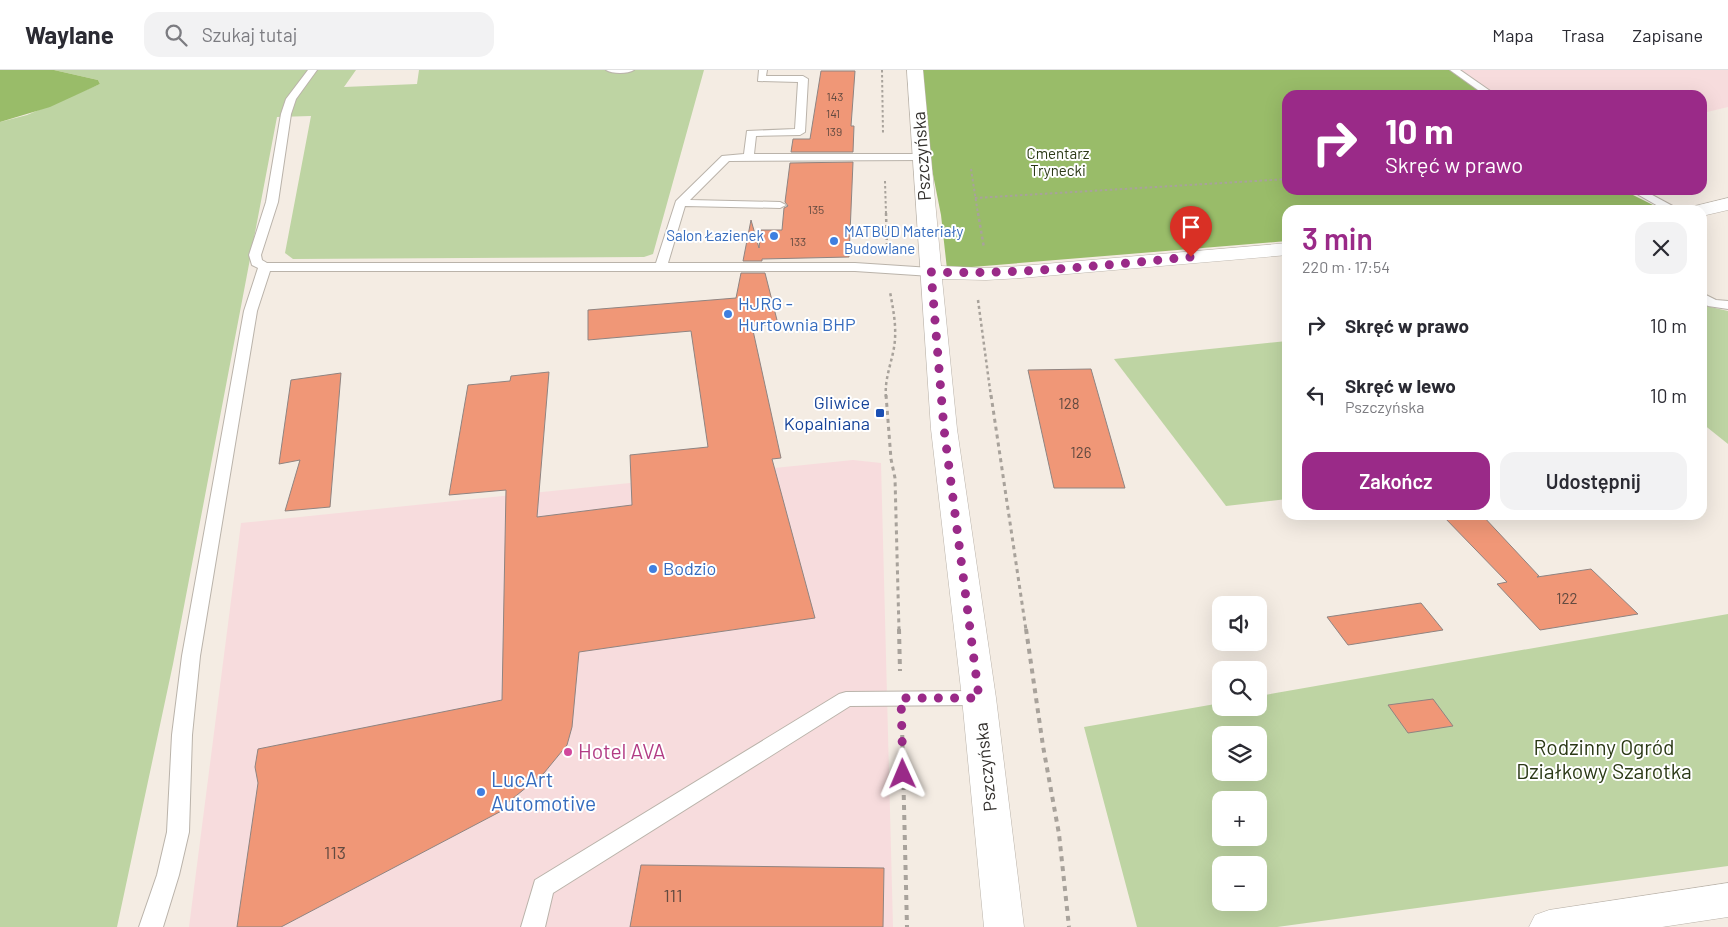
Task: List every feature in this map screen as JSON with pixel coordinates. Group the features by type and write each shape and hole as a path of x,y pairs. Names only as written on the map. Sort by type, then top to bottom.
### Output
{"main road":[{"name":"Pszczyńska","path":"915,70 944,429 979,698 1004,927"},
{"path":"1707,209 1728,204"},
{"path":"931,272 986,274 1022,272 1282,249"},
{"path":"1549,927 1728,900"}],"lane":[{"path":"312,70 291,99 286,114 272,202 254,255 256,262 266,267 867,267 931,272"},
{"path":"610,70 630,70"},
{"path":"749,158 751,133 800,132 804,79 761,80 763,70"},
{"path":"1454,70 1484,90"},
{"path":"661,266 680,203 726,158 922,157"},
{"path":"1645,195 1664,205"},
{"path":"680,203 780,204"},
{"path":"151,927 168,875 178,832 182,735 191,656 247,339 249,311 256,288 266,267"},
{"path":"1707,300 1713,303 1728,305"},
{"path":"533,927 543,887 846,699 979,698"}],"path":[{"path":"971,169 985,250"},
{"path":"975,198 1282,179"},
{"path":"890,290 895,320 894,340 885,388 891,459 895,478 907,927"},
{"path":"981,295 978,302 980,320 1043,746 1059,834 1069,927"}],"shaded area":[{"path":"1454,70 1728,70 1728,107 1707,112 1707,90 1484,90"},
{"path":"853,460 881,463 893,927 189,927 241,523"}],"green space":[{"path":"0,70 54,70 98,80 100,84 50,107 0,122"},
{"path":"54,70 356,70 344,87 417,84 419,70 704,70 653,254 644,257 293,259 285,253 311,116 277,117 173,664 117,927 0,927 0,122 27,115 100,84 98,80"},
{"name":"Cmentarz Trynecki","path":"915,70 1454,70 1484,90 1282,90 1282,195 1633,195 1653,205 1282,205 1282,241 947,269 941,215 917,94"},
{"path":"1707,306 1728,311 1728,444 1707,427"},
{"path":"1282,342 1282,500 1226,506 1114,359"},
{"name":"Rodzinny Ogród Działkowy Szarotka","path":"1728,614 1728,866 1277,927 1137,927 1084,727 1212,705 1212,716 1267,716 1267,695"}],"building":[{"path":"821,71 855,71 851,126 854,126 853,152 791,152 793,139 810,139"},
{"path":"853,162 849,257 743,261 751,220 759,248 761,230 782,230 784,208 788,206 785,202 790,163"},
{"path":"741,273 765,273 778,324 752,326 781,458 772,459 815,618 579,652 572,727 567,745 544,773 506,804 509,807 281,927 237,927 258,783 255,767 258,749 502,700 506,490 449,495 468,385 510,381 511,376 549,372 537,517 632,505 630,455 708,447 691,331 588,340 588,310 736,298"},
{"path":"1091,369 1125,488 1054,488 1028,370"},
{"path":"341,373 330,507 285,511 300,460 279,464 291,380"},
{"path":"1447,520 1487,520 1539,576 1537,577 1591,569 1638,614 1540,630 1497,584 1507,582"},
{"path":"1421,603 1443,630 1348,645 1327,617"},
{"path":"1433,699 1453,726 1408,733 1388,705"},
{"path":"641,865 884,868 883,927 630,927"}],"place":[{"name":"Salon Łazienek","path":"774,236"},
{"name":"MATBUD Materiały Budowlane","path":"834,241"},
{"name":"HJRG - Hurtownia BHP","path":"728,314"},
{"name":"Gliwice Kopalniana","path":"880,413"},
{"name":"Bodzio","path":"653,569"},
{"name":"Hotel AVA","path":"568,752"},
{"name":"LucArt Automotive","path":"481,792"}],"route":[{"path":"903,774 901,698 979,698 944,429 931,272 986,274 1022,272 1191,257"}]}
